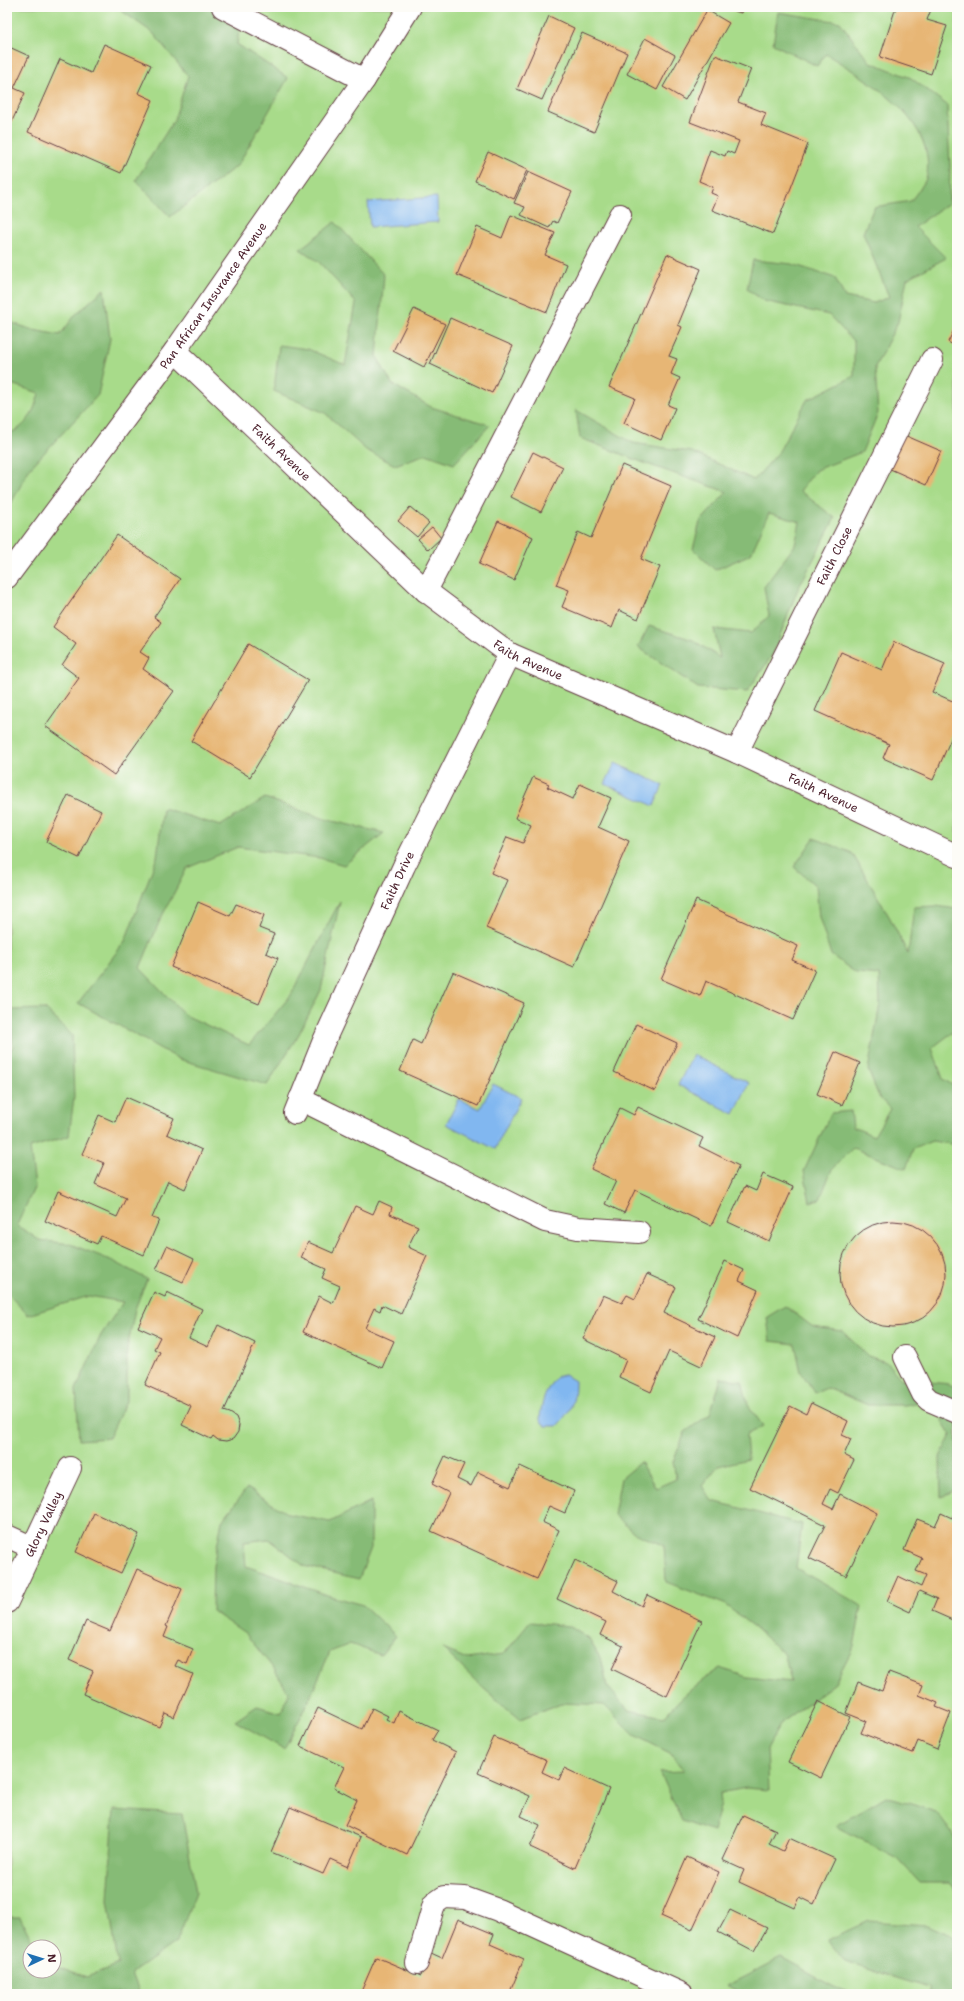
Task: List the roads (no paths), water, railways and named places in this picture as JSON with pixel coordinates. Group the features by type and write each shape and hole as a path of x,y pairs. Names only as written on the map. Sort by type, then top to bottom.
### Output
{"street":[{"path":"223,7 364,80"},
{"name":"Pan African Insurance Avenue","path":"7,577 175,351 364,80 410,7"},
{"path":"426,591 620,215"},
{"name":"Faith Avenue","path":"175,351 426,591 510,654 737,752 957,856"},
{"name":"Faith Close","path":"737,752 932,360"},
{"name":"Faith Drive","path":"510,654 404,866 361,959 297,1106 545,1221 578,1228 639,1232"},
{"path":"906,1357 923,1394 929,1400 957,1412"},
{"name":"Glory Valley","path":"7,1602 12,1580 33,1548 70,1468"},
{"path":"7,1536 33,1548"},
{"path":"416,1963 434,1904 444,1897 459,1897 498,1910 682,1994"}],"water":[{"path":"437,197 438,222 370,227 368,202"},
{"path":"615,763 663,785 654,806 605,784"},
{"path":"693,1055 749,1083 734,1114 678,1085"},
{"path":"493,1084 521,1098 495,1149 446,1124 459,1099 480,1109"},
{"path":"565,1375 575,1381 573,1401 569,1411 557,1426 546,1426 540,1421 544,1397 557,1376"}]}
